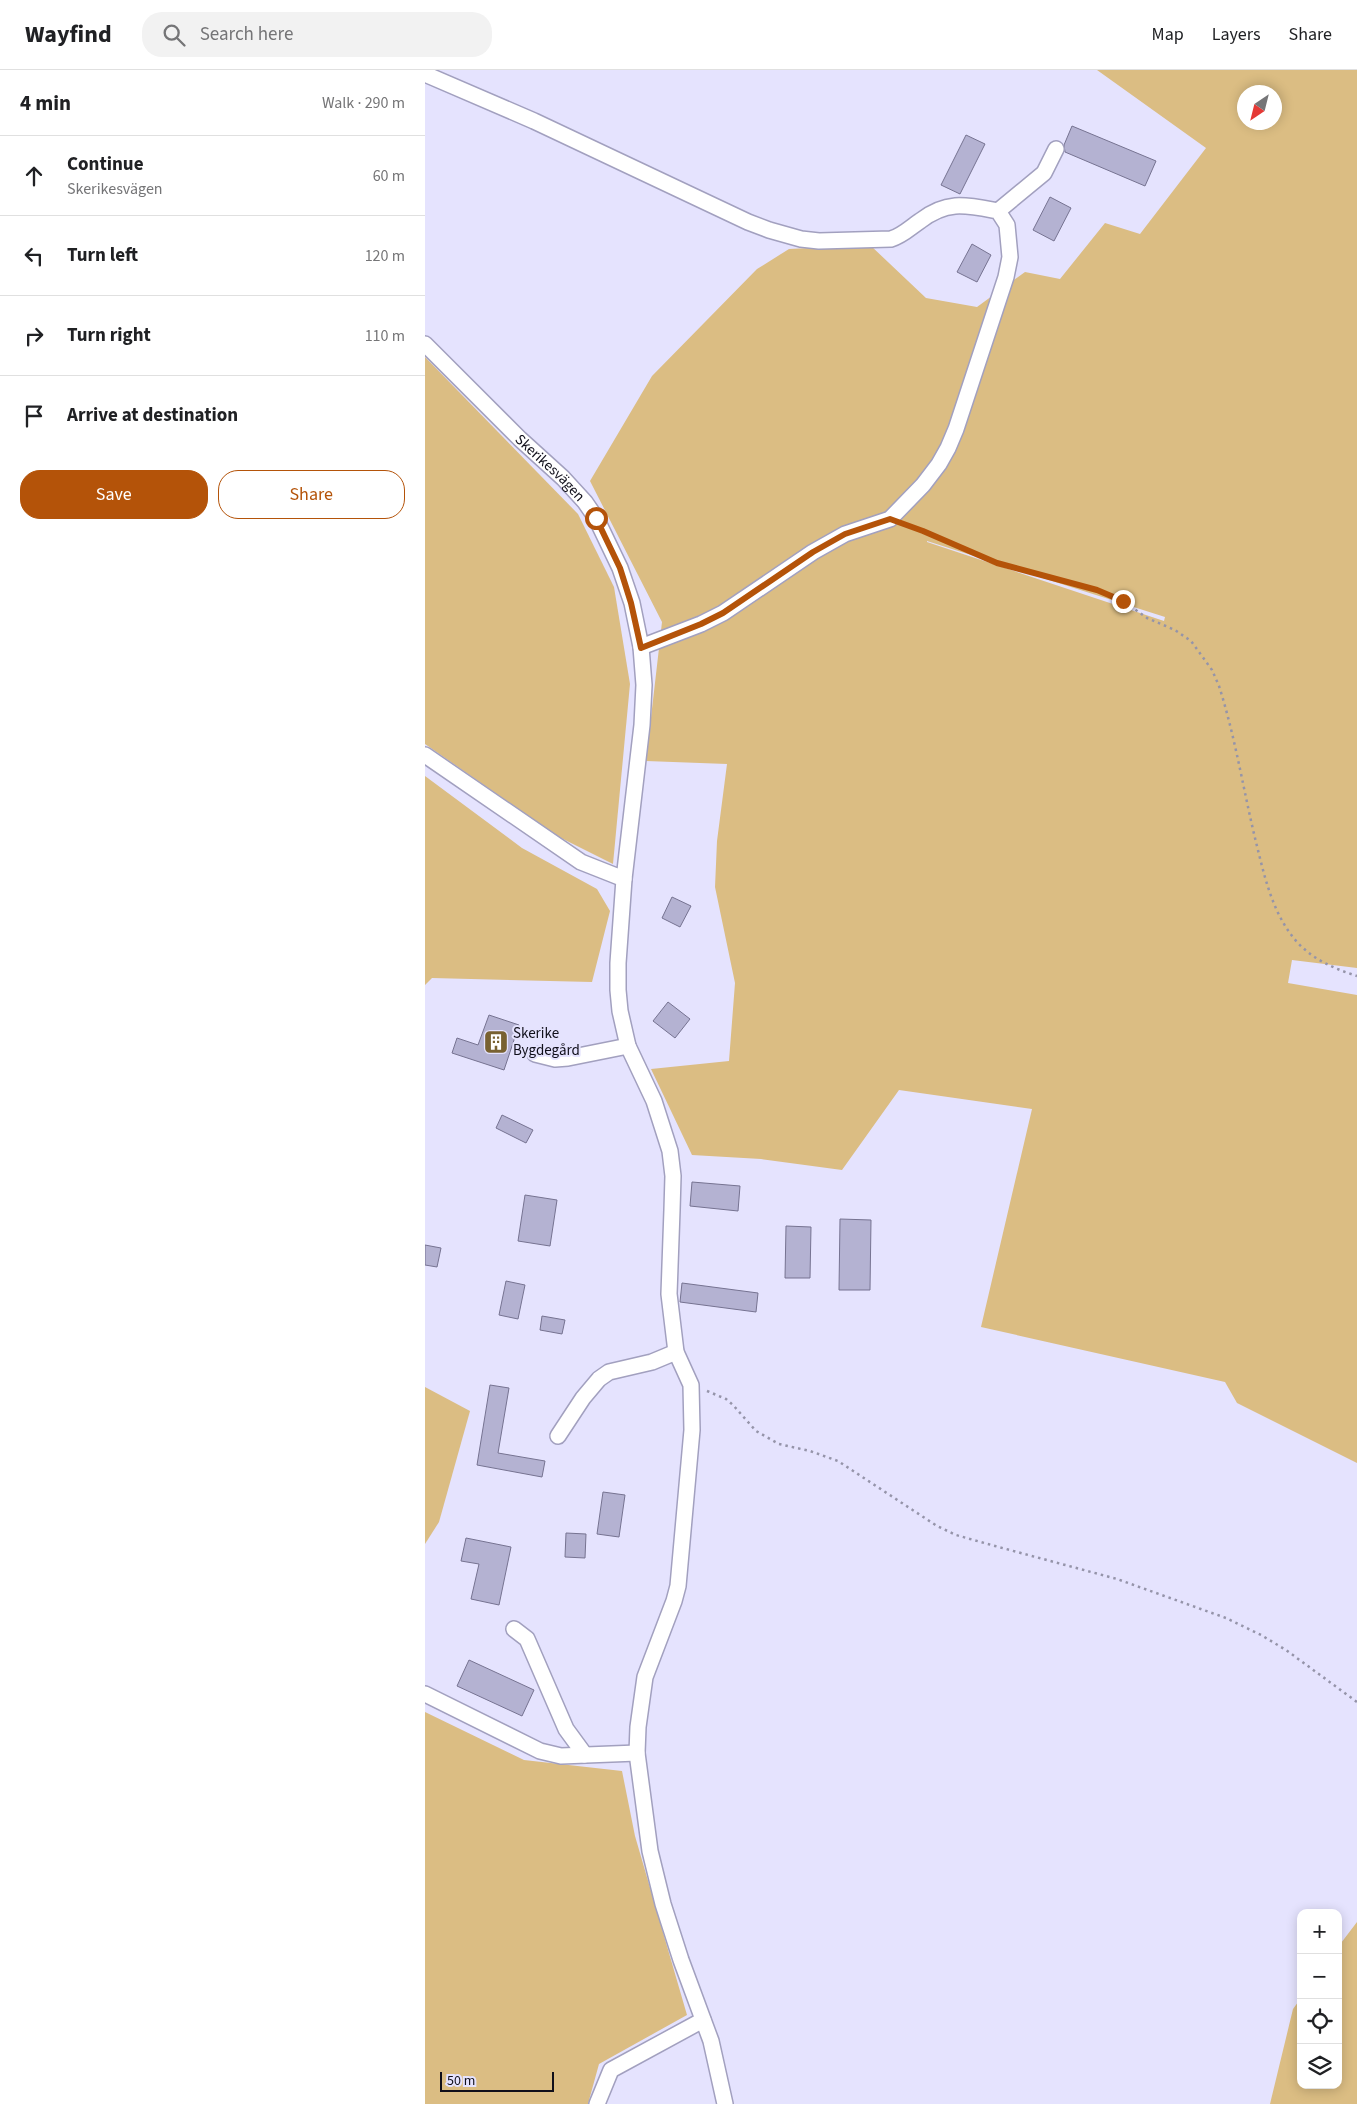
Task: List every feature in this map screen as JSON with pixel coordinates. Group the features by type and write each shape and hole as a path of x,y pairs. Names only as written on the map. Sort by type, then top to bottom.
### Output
{"street":[{"path":"425,74 534,121 748,222 801,239 845,241 891,239 946,206 962,206 998,211 1044,173 1056,149"},
{"path":"641,648 723,613 813,552 845,534 890,519 923,484 939,464 956,430 1007,277 1010,257 1007,225 998,211"},
{"name":"Skerikesvägen","path":"425,344 520,439 563,478 585,502 596,518 620,568 631,603 641,648 644,685 642,725 625,879 618,963 618,990 620,1011 628,1046 655,1101 670,1151 672,1210 669,1294 676,1352 691,1385"},
{"path":"425,755 581,862 625,879"},
{"path":"535,1054 555,1059 568,1058 628,1046"},
{"path":"557,1436 583,1398 609,1372 652,1362 676,1352"},
{"path":"691,1385 692,1430 678,1586 645,1677 637,1727 637,1753 650,1851 661,1895 717,2065 725,2104"},
{"path":"514,1629 527,1639 566,1729 585,1755"},
{"path":"425,1694 540,1751 561,1756 637,1753"},
{"path":"597,2104 611,2070 703,2020"}],"path":[{"path":"890,519 997,563 1074,583 1111,595 1147,618 1175,630 1191,642 1212,670 1225,705 1257,847 1277,912 1289,932 1307,951 1337,970 1357,976"},
{"path":"691,1385 726,1399 749,1425 766,1437 779,1444 810,1451 838,1461 937,1526 956,1535 1117,1579 1226,1618 1286,1650 1357,1702"}],"shaded area":[{"path":"1097,70 1357,70 1357,968 1292,960 1288,983 1357,995 1357,1463 1237,1403 1225,1382 981,1327 1032,1109 899,1090 842,1170 761,1159 692,1155 651,1069 729,1061 735,983 715,887 717,841 727,764 646,761 662,622 590,481 652,376 757,269 789,249 870,245 926,298 977,307 1025,272 1060,279 1105,223 1140,234 1206,148","holes":["927,541 1165,617 1164,621"]},
{"path":"425,357 578,514 614,587 630,684 613,864 557,836 425,744"},
{"path":"425,776 522,848 597,889 610,911 592,982 432,978 425,985"},
{"path":"425,1387 470,1411 439,1522 425,1544"},
{"path":"425,1712 524,1760 622,1771 635,1836 687,2015 599,2064 588,2104 425,2104"},
{"path":"1357,1922 1357,2104 1270,2104 1293,2009 1297,2004 1297,2089 1342,2089 1342,1942"}],"building":[{"path":"1072,126 1156,161 1145,186 1065,152 1064,145"},
{"path":"966,135 985,144 960,194 941,185"},
{"path":"1050,197 1071,208 1054,241 1033,230"},
{"path":"972,244 991,255 977,282 957,272"},
{"path":"672,897 691,906 680,927 662,918"},
{"path":"668,1002 690,1019 675,1038 653,1021"},
{"name":"Skerike Bygdegård","path":"489,1015 519,1025 504,1070 452,1053 457,1038 478,1045"},
{"path":"502,1115 533,1130 526,1143 496,1128"},
{"path":"692,1182 740,1186 738,1211 690,1206"},
{"path":"525,1195 557,1200 550,1246 518,1241"},
{"path":"840,1219 871,1220 870,1290 839,1290"},
{"path":"786,1226 811,1227 810,1278 785,1278"},
{"path":"425,1245 441,1248 437,1267 425,1265"},
{"path":"506,1281 525,1285 518,1319 499,1315"},
{"path":"682,1283 758,1293 756,1312 680,1302"},
{"path":"542,1316 565,1320 562,1334 540,1330"},
{"path":"490,1385 509,1388 498,1453 545,1461 542,1477 477,1465"},
{"path":"603,1492 625,1495 619,1537 597,1534"},
{"path":"566,1533 586,1534 585,1558 565,1557"},
{"path":"466,1538 511,1547 499,1605 471,1599 479,1564 461,1561"},
{"path":"469,1660 534,1690 522,1716 457,1686"}],"place":[{"name":"Skerike Bygdegård","path":"496,1042"}],"route":[{"path":"596,518 620,568 631,603 641,648 723,613 813,552 845,534 869,524 890,519 997,563 1074,583 1123,601"}]}
